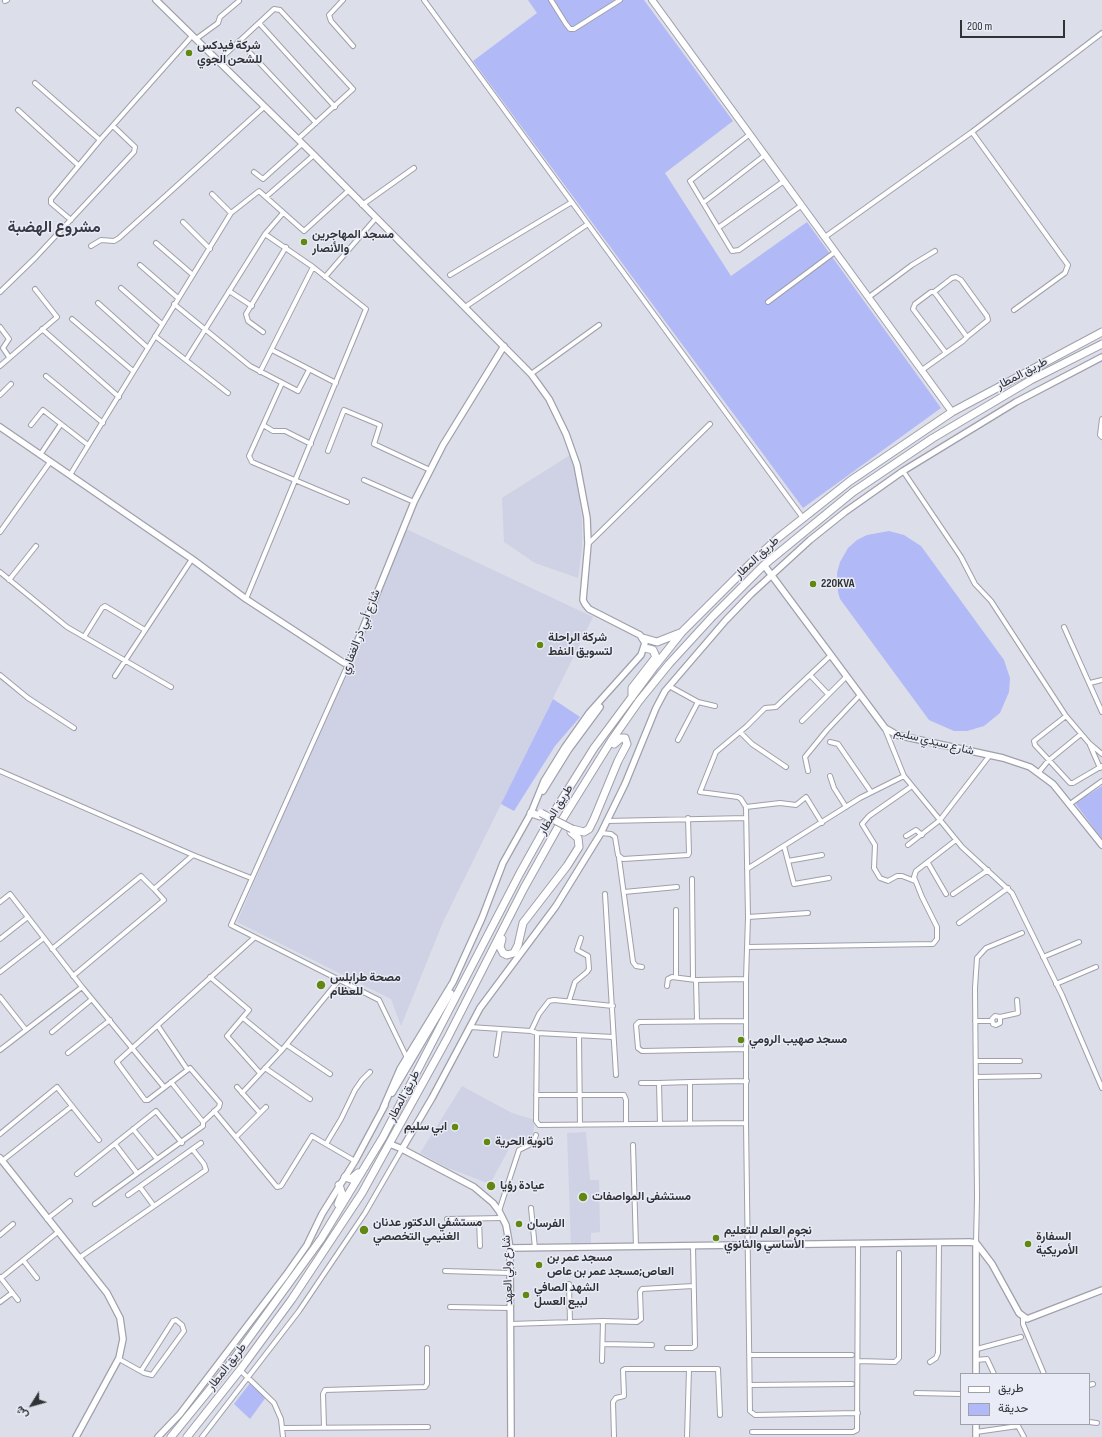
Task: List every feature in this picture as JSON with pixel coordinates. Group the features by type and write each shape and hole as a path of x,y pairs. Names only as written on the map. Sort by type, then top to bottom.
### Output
{"highway":[{"name":"طريق المطار","path":"171,1437 228,1366 327,1229 401,1102 520,873 554,812 594,748 682,632 730,583 803,518 850,481 952,412 1102,332"},
{"name":"طريق المطار","path":"186,1437 240,1370 330,1244 390,1144 504,931 528,881 578,793 598,760 635,707 669,664 713,616 764,565 853,492 933,438 1031,380 1102,344"},
{"path":"643,638 657,642 682,632"},
{"path":"632,697 632,688 656,657 653,650 644,648"},
{"path":"571,831 582,833 590,826 618,761 626,748 627,744 625,738 618,738 615,741 578,793"},
{"path":"504,931 500,947 503,953 511,955 520,947 520,930 524,923 567,866 579,847 578,838 571,831 541,815 534,806"},
{"path":"345,1177 348,1179 353,1179 366,1164"},
{"path":"327,1229 341,1196 339,1185"}],"main road":[{"path":"652,0 952,412"}],"street":[{"path":"156,0 300,141 531,374 549,400 566,434 577,465 585,503 588,544 583,600 589,609 634,631 643,638 644,648 641,655 616,684 569,749 534,806 503,863 484,919 453,982 408,1060 354,1162 339,1185 306,1244 276,1289 180,1414 158,1437"},
{"path":"343,0 329,15 330,21 353,46"},
{"path":"424,0 803,518"},
{"path":"550,0 570,29 574,29 620,0"},
{"path":"71,220 50,201 78,165 194,37 216,25 220,17 238,1"},
{"path":"218,61 274,9 280,10 352,87 351,92 316,123 263,179 254,172"},
{"path":"259,24 335,107"},
{"path":"825,237 972,132 1102,34"},
{"path":"239,41 316,123"},
{"path":"35,82 100,140"},
{"path":"91,246 101,240 114,241 119,238 264,107"},
{"path":"18,110 78,165"},
{"path":"0,292 71,220 135,149 114,126"},
{"path":"972,132 1068,265 1065,273 1014,310"},
{"path":"750,134 690,181 732,251 736,251 802,205"},
{"path":"267,196 314,155"},
{"path":"703,203 765,155"},
{"path":"362,205 414,168"},
{"path":"718,228 784,181"},
{"path":"70,475 119,397 174,304 231,214 258,191 261,191 304,231 348,191"},
{"path":"212,194 231,214"},
{"path":"450,275 572,202"},
{"path":"186,360 265,234 283,213"},
{"path":"325,277 376,218"},
{"path":"183,222 210,249"},
{"path":"465,307 588,224"},
{"path":"246,599 366,309 286,246 265,234"},
{"path":"156,243 193,275"},
{"path":"263,332 246,318 246,314 286,246"},
{"path":"868,297 912,265 935,251"},
{"path":"768,302 835,252"},
{"path":"140,265 178,298"},
{"path":"260,372 313,267"},
{"path":"922,370 946,354 987,323 987,316 961,280 956,277 952,278 934,292 929,293 915,304 913,309 946,354"},
{"path":"121,288 162,324"},
{"path":"0,366 57,316 35,289"},
{"path":"229,291 252,306"},
{"path":"934,292 967,337"},
{"path":"98,303 148,348"},
{"path":"174,304 260,372 282,383 299,390 309,370"},
{"path":"72,320 133,371"},
{"path":"531,374 600,325"},
{"path":"0,327 9,340 3,348 9,357"},
{"path":"42,329 119,397"},
{"path":"155,336 228,393"},
{"name":"شارع أبي ذر الغفاري","path":"254,938 231,925 251,878 345,674 414,502 443,445 504,346"},
{"path":"272,350 336,383"},
{"path":"204,1436 299,1311 357,1226 432,1098 480,1008 520,947 560,900 601,833 625,784 656,708 669,686 726,620 771,575 840,516 903,471 991,416 1040,388 1102,357"},
{"path":"46,376 103,423"},
{"path":"282,383 249,456 250,459 296,481 347,502"},
{"path":"0,395 11,384"},
{"path":"31,425 43,410 88,445"},
{"path":"328,451 344,410 380,425 374,444 430,470"},
{"path":"1102,419 1100,435 1102,437"},
{"path":"40,455 61,424"},
{"path":"588,544 710,424"},
{"path":"263,425 273,431 284,431 311,444"},
{"path":"1,429 192,559 246,599 341,662 344,663 350,660"},
{"path":"0,532 50,462"},
{"path":"903,471 961,557 975,584 991,601 1066,716 1089,743 1102,754"},
{"path":"364,480 414,502"},
{"path":"9,580 36,546"},
{"path":"115,676 124,660 192,559"},
{"name":"شارع سيدي سليم","path":"764,565 830,656 885,728 897,735 990,755 1016,762 1039,772 1053,784 1102,845"},
{"path":"0,572 67,627 171,687"},
{"path":"84,637 102,608 105,606 145,630"},
{"path":"1064,627 1102,712"},
{"path":"830,656 776,707 765,708 715,754 700,792 703,794 738,797 746,807 748,917 746,979 746,1123 750,1411 754,1414 858,1413"},
{"path":"0,675 28,698 74,728"},
{"path":"810,675 828,694"},
{"path":"802,721 846,677"},
{"path":"1090,683 1102,680"},
{"path":"669,686 698,702 715,706"},
{"path":"808,771 806,757 827,730 860,696"},
{"path":"678,740 698,702"},
{"path":"1066,716 1034,741 1035,745 1048,761 1070,783 1073,783 1101,767 1089,743"},
{"path":"885,728 904,776 956,840 1008,888 1016,900 1056,984 1102,1088"},
{"path":"740,732 752,744 786,767"},
{"path":"1039,772 1048,761 1081,734"},
{"path":"830,742 838,744 871,792"},
{"path":"908,845 940,820 990,755"},
{"path":"0,771 251,878"},
{"path":"830,776 834,788 846,807"},
{"path":"747,869 871,792 904,776"},
{"path":"1070,804 1102,782"},
{"path":"912,786 869,816 862,824 874,845 874,868 880,878 888,881 900,876 915,881"},
{"path":"746,807 780,803 796,806 806,798 822,823"},
{"path":"607,821 688,818 746,818"},
{"path":"620,858 688,855 688,818"},
{"path":"906,836 916,830 922,835"},
{"path":"601,833 611,834 615,837 616,851 620,858 633,962 636,966 642,967"},
{"path":"747,947 933,944 937,939 937,927 915,881 916,872 956,840"},
{"path":"784,846 794,884 829,878"},
{"path":"154,888 194,854"},
{"path":"788,861 822,855"},
{"path":"928,863 946,894"},
{"path":"953,894 988,870"},
{"path":"52,949 141,876 164,900 73,976"},
{"path":"692,879 696,1021"},
{"path":"624,892 677,887"},
{"path":"959,923 1008,888"},
{"path":"0,902 10,894 73,976 164,1087"},
{"path":"606,894 616,1075"},
{"path":"676,910 676,977"},
{"path":"748,917 808,913"},
{"path":"0,939 28,917"},
{"path":"976,1373 977,1198 975,1021 977,958 986,948 1022,933"},
{"path":"0,972 44,938"},
{"path":"95,1204 203,1126 203,1122 219,1107 220,1103 190,1068 148,1100 144,1100 117,1064 118,1060 158,1026 254,938 372,995 383,1004 408,1060"},
{"path":"569,1002 575,982 589,969 588,956 577,950 581,938"},
{"path":"1043,957 1079,942"},
{"path":"1056,984 1096,967"},
{"path":"210,977 249,1010 244,1018 227,1036 260,1073"},
{"path":"667,986 669,978 676,977 694,979 746,979"},
{"path":"242,1093 287,1045 340,979"},
{"path":"0,1050 82,987"},
{"path":"0,997 26,1030"},
{"path":"52,1032 92,999"},
{"path":"992,1021 995,1016 1000,1017 1018,1013 1017,1000"},
{"path":"531,1031 539,1014 549,1001 613,1006"},
{"path":"975,1021 992,1021 994,1024 999,1024 1001,1021 1000,1017"},
{"path":"244,1018 282,1050"},
{"path":"68,1053 110,1020"},
{"path":"746,1022 696,1021 636,1023 638,1048 644,1052 746,1049"},
{"path":"158,1026 187,1069"},
{"path":"470,1027 579,1036 613,1037"},
{"path":"496,1055 500,1029"},
{"path":"537,1033 536,1121 539,1125 746,1123"},
{"path":"579,1036 580,1125"},
{"path":"287,1045 330,1074"},
{"path":"976,1061 1020,1061"},
{"path":"265,1068 310,1100"},
{"path":"326,1144 341,1119 355,1090 370,1072"},
{"path":"976,1077 1039,1076"},
{"path":"640,1083 746,1081"},
{"path":"171,1082 203,1122"},
{"path":"690,1082 690,1123"},
{"path":"659,1083 660,1124"},
{"path":"0,1134 57,1087 99,1140"},
{"path":"237,1087 260,1113"},
{"path":"536,1095 624,1095 626,1100 626,1124"},
{"path":"72,1106 1,1160 107,1293 120,1318 124,1339 119,1360 76,1437"},
{"path":"236,1137 266,1107"},
{"path":"77,1174 156,1111 182,1142"},
{"path":"214,1111 279,1187 311,1138 314,1137 354,1162"},
{"path":"133,1129 157,1159"},
{"path":"500,1211 520,1150 533,1142 536,1135"},
{"path":"128,1195 201,1143"},
{"path":"115,1144 137,1173"},
{"name":"شارع ولي العهد","path":"390,1144 474,1187 487,1197 500,1211 506,1225 510,1248 511,1437"},
{"path":"633,1145 636,1247"},
{"path":"79,1258 206,1170 204,1164 193,1150"},
{"path":"140,1187 154,1206"},
{"path":"47,1219 70,1201"},
{"path":"531,1208 535,1248"},
{"path":"447,1219 503,1218"},
{"path":"479,1219 480,1246"},
{"path":"0,1235 13,1224"},
{"path":"18,1300 0,1277 58,1232"},
{"path":"930,1362 936,1358 938,1353 939,1242"},
{"path":"510,1248 693,1247 939,1242 976,1243 987,1255 1023,1318 1028,1336 1044,1373"},
{"path":"752,1432 773,1435 854,1432 857,1429 858,1243"},
{"path":"667,1348 692,1348 695,1346 693,1247"},
{"path":"858,1361 895,1362 899,1358 899,1253"},
{"path":"23,1260 37,1278"},
{"path":"444,1271 510,1272"},
{"path":"569,1284 570,1322"},
{"path":"510,1324 640,1321 640,1292 642,1289 693,1286"},
{"path":"1023,1318 1030,1319 1102,1290"},
{"path":"0,1302 12,1293"},
{"path":"450,1307 510,1308"},
{"path":"119,1360 141,1371 150,1375 154,1374 184,1331 182,1325 176,1320 173,1321 141,1371"},
{"path":"602,1361 603,1321"},
{"path":"977,1349 1021,1337"},
{"path":"603,1344 652,1345"},
{"path":"324,1427 323,1394 325,1390 425,1387 427,1384 427,1348"},
{"path":"750,1355 852,1355"},
{"path":"976,1360 987,1359 994,1373"},
{"path":"688,1437 689,1369"},
{"path":"240,1370 274,1403 283,1428 283,1437"},
{"path":"614,1437 613,1402 616,1398 624,1396 624,1370 719,1370 720,1415"},
{"path":"750,1385 852,1384"},
{"path":"916,1393 960,1394"},
{"path":"1090,1422 1097,1423"},
{"path":"976,1434 1017,1425 1024,1437"},
{"path":"283,1428 428,1427"}],"shaded area":[{"path":"570,455 576,477 582,518 582,548 578,578 535,563 504,542 502,498"},
{"path":"406,529 593,617 443,922 401,1026 391,999 237,922"},
{"path":"462,1086 512,1113 535,1120 532,1141 511,1137 510,1147 490,1184 448,1168 420,1153"},
{"path":"586,1132 590,1180 599,1180 600,1232 591,1233 591,1244 571,1245 567,1133"}],"green space":[{"path":"528,0 644,0 733,121 665,173 731,276 807,222 941,408 803,508 473,61 537,13"},
{"path":"889,531 904,535 921,546 1004,660 1010,678 1009,692 1000,713 984,726 967,731 954,731 929,720 840,599 837,573 840,562 848,548 857,540 867,535"},
{"path":"553,699 580,717 555,746 514,811 501,804"},
{"path":"1102,786 1102,839 1075,803"},
{"path":"250,1383 266,1397 250,1419 234,1404"}],"place":[{"name":"شركة فيدكس للشحن الجوي","path":"189,53"},
{"name":"مسجد المهاجرين والأنصار","path":"304,242"},
{"name":"220KVA","path":"813,584"},
{"name":"شركة الراحلة لتسويق النفط","path":"540,645"},
{"name":"مصحة طرابلس للعظام","path":"321,985"},
{"name":"مسجد صهيب الرومي","path":"741,1040"},
{"name":"ابي سليم","path":"455,1127"},
{"name":"ثانوية الحرية","path":"487,1142"},
{"name":"عيادة رؤيا","path":"491,1186"},
{"name":"مستشفى المواصفات","path":"583,1197"},
{"name":"الفرسان","path":"519,1224"},
{"name":"مستشفي الدكتور عدنان الغنيمي التخصصي","path":"364,1230"},
{"name":"نجوم العلم للتعليم الأساسي والثانوي","path":"716,1238"},
{"name":"السفارة الأمريكية","path":"1028,1244"},
{"name":"مسجد عمر بن العاص;مسجد عمر بن عاص","path":"539,1265"},
{"name":"الشهد الصافي لبيع العسل","path":"526,1295"}],"district":[{"name":"مشروع الهضبة","path":"54,228"}]}
